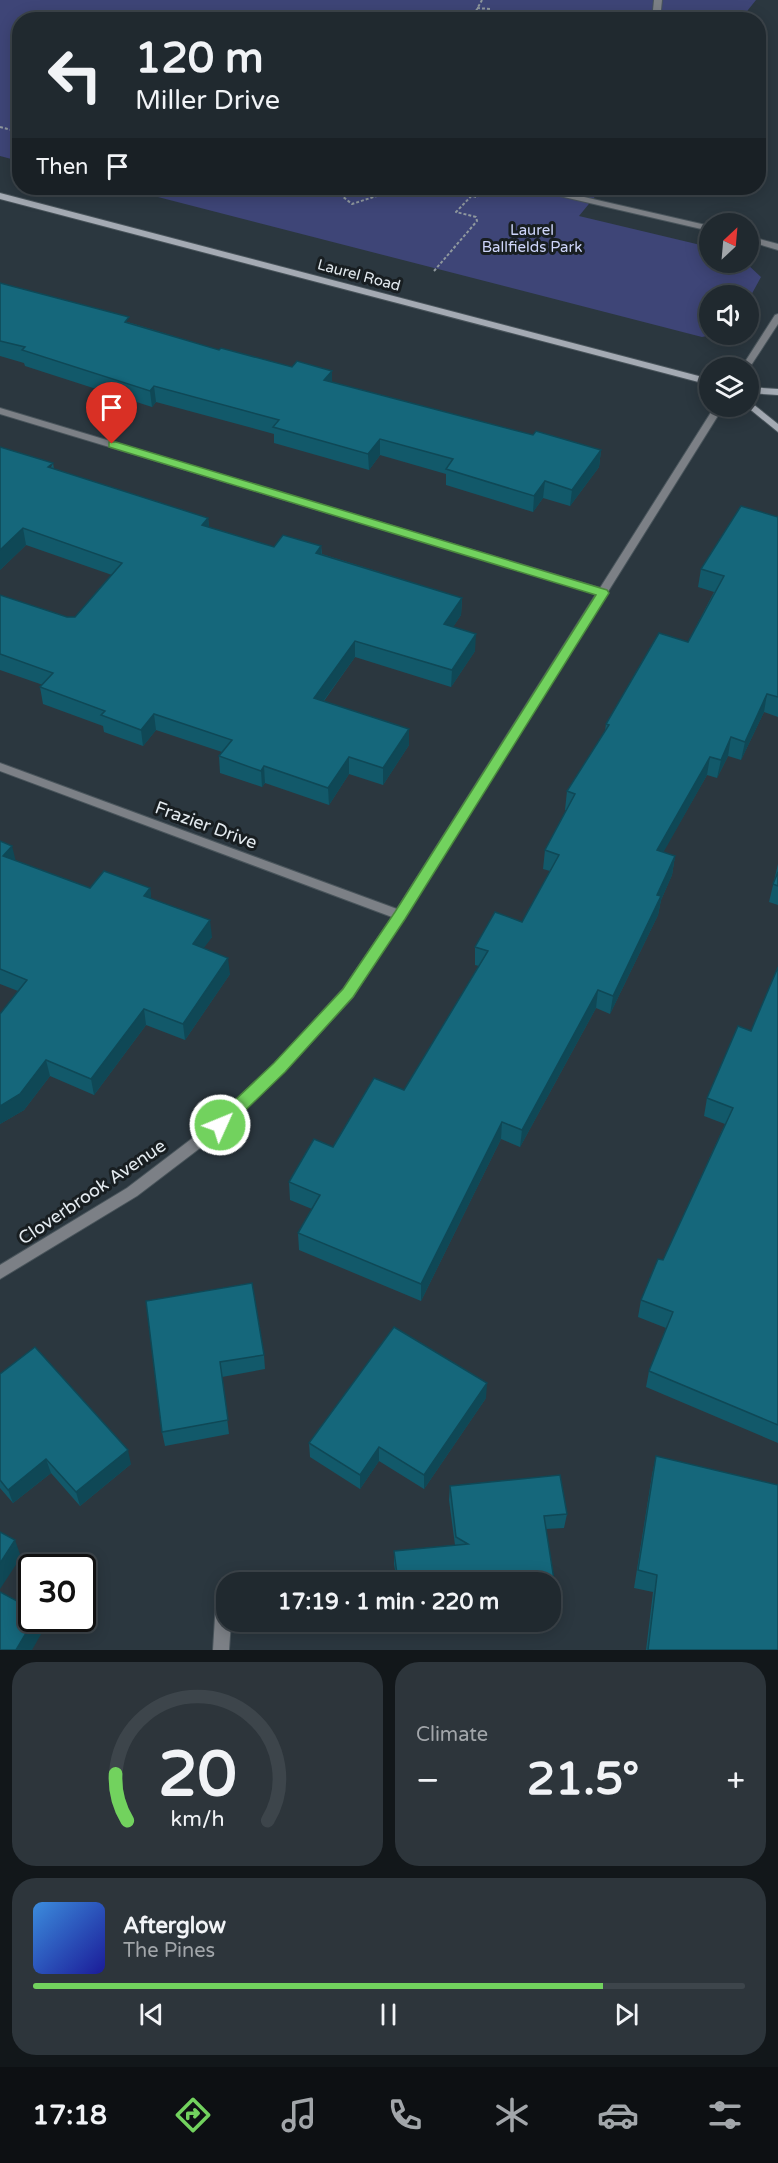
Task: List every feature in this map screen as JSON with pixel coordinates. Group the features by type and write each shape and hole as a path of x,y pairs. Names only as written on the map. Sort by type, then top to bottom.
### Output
{"main road":[{"name":"Laurel Road","path":"0,196 699,379"},
{"path":"759,391 778,392"},
{"path":"759,413 778,429"}],"street":[{"path":"566,195 699,226"},
{"path":"759,241 778,247"},
{"path":"752,357 778,317"},
{"path":"0,411 603,593"},
{"name":"Cloverbrook Avenue","path":"0,1274 132,1192 220,1125 280,1067 348,993 400,915 713,417"},
{"name":"Frazier Drive","path":"0,767 400,915"},
{"path":"221,1650 222,1632"}],"path":[{"path":"475,12 482,0"},
{"path":"477,8 490,9"},
{"path":"341,195 352,204 380,195"},
{"path":"434,271 477,221 476,217 456,212 471,196 478,198"}],"green space":[{"path":"0,0 756,0 746,12 12,12 12,159 0,156"},
{"name":"Laurel Ballfields Park","path":"150,195 596,195 579,216 699,245 699,273 757,273 761,277 757,285 699,285 699,336"}],"building":[{"path":"0,283 129,317 125,322 219,350 221,348 292,367 297,361 332,371 324,380 533,435 536,431 601,450 572,490 545,481 534,496 446,469 453,459 380,439 368,454 273,427 279,420 154,386 150,391 22,350 25,347 0,341"},
{"path":"0,447 53,463 48,467 208,518 202,525 274,547 283,535 321,546 316,553 462,598 444,624 476,634 452,670 355,641 314,698 409,729 383,768 349,757 328,788 264,766 261,771 219,756 232,740 154,714 141,730 101,715 105,711 40,687 53,673 0,654 0,595 67,617 75,617 122,563 23,528 0,550"},
{"path":"741,506 778,517 778,697 767,694 745,742 731,737 721,760 710,757 657,850 675,856 657,895 661,896 613,996 598,990 522,1130 502,1122 421,1284 298,1233 320,1195 289,1182 314,1139 333,1147 374,1078 404,1090 488,951 475,947 495,912 522,922 559,855 545,850 575,794 567,791 609,725 606,724 659,633 688,642 724,576 701,569"},
{"path":"0,841 12,846 3,856 90,888 104,871 150,888 144,896 210,920 193,944 228,958 183,1024 144,1009 91,1079 46,1060 20,1094 0,1106 0,1014 27,980 0,969"},
{"path":"778,872 778,886 773,884"},
{"path":"778,967 778,1425 649,1371 673,1312 641,1300 658,1259 663,1260 733,1108 707,1098 738,1026 751,1031"},
{"path":"252,1283 264,1355 220,1362 228,1420 162,1432 146,1301"},
{"path":"394,1327 487,1383 424,1475 379,1447 360,1475 309,1443"},
{"path":"35,1347 128,1450 76,1492 46,1459 8,1490 0,1480 0,1374"},
{"path":"656,1456 778,1485 778,1650 648,1650 657,1575 638,1570"},
{"path":"560,1475 567,1514 544,1516 553,1572 397,1572 394,1551 468,1544 456,1537 450,1486"},
{"path":"0,1532 15,1540 0,1563"},
{"path":"0,1592 18,1602 18,1632 27,1632 16,1650 0,1650"}],"route":[{"path":"112,444 603,593 400,915 348,993 280,1067 220,1125"}]}
